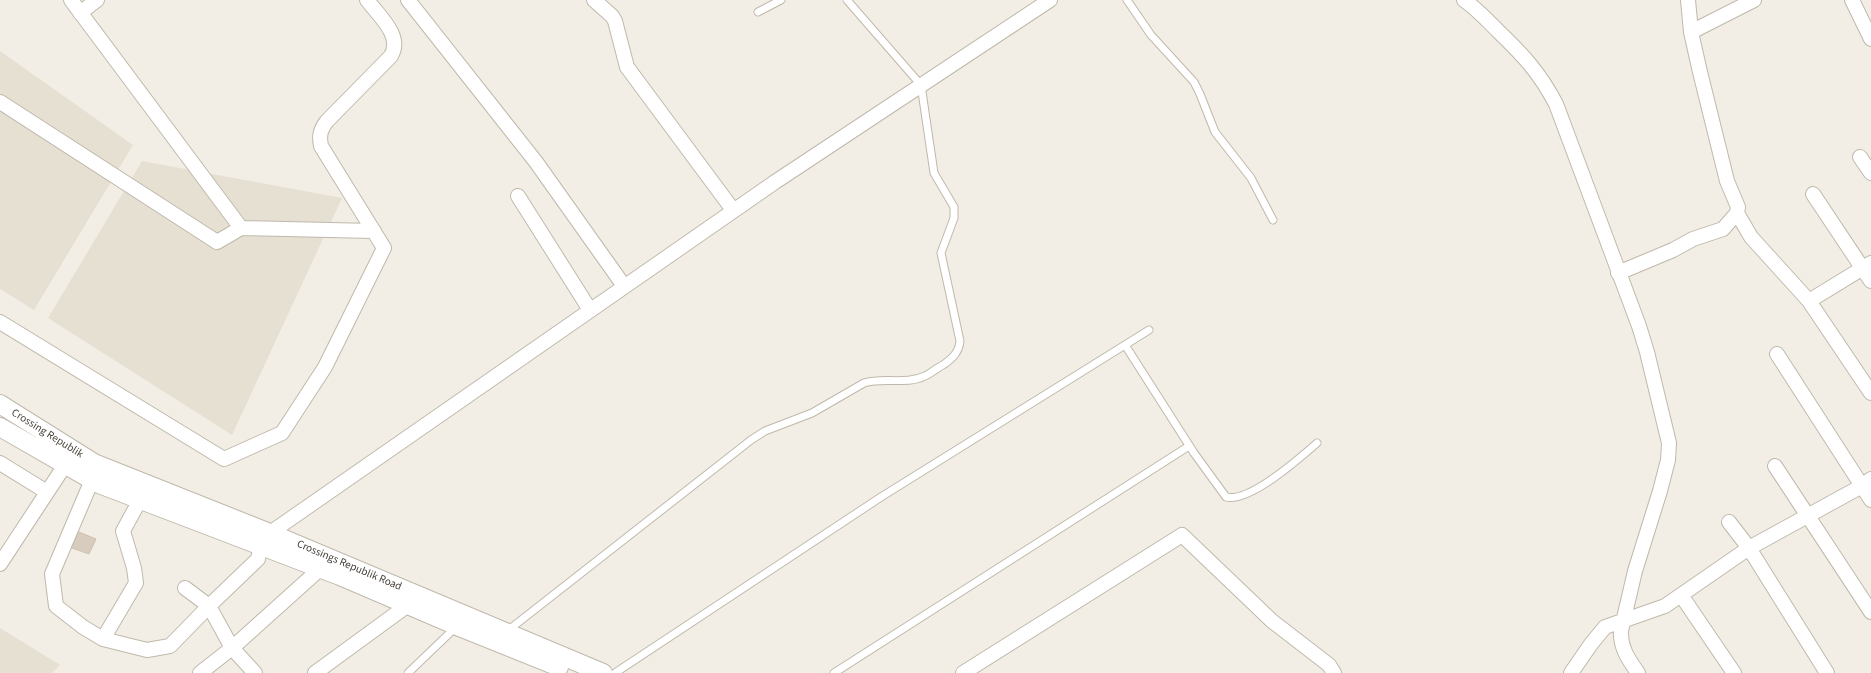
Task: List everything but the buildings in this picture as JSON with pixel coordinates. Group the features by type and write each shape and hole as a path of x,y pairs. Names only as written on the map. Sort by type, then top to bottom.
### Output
{"street":[{"path":"71,0 241,228"},
{"path":"80,13 97,0"},
{"path":"0,322 224,459 282,433 325,367 384,248 321,146 320,138 321,128 394,50 395,43 393,36 367,0"},
{"path":"408,0 536,162 624,286"},
{"path":"594,0 612,16 615,21 627,67 733,210"},
{"path":"81,467 52,574 56,606 83,627 103,639 147,650 170,646 258,559 265,539 733,210 1050,0"},
{"path":"1464,0 1478,10 1529,61 1544,82 1556,104 1647,352 1669,443 1668,460 1635,571 1623,621 1621,639 1624,650 1638,673"},
{"path":"1688,0 1691,32 1727,181 1736,201 1738,213 1751,237 1809,301 1871,393"},
{"path":"1691,32 1754,0"},
{"path":"1852,0 1871,39"},
{"path":"0,102 217,242 241,228 374,231"},
{"path":"1860,157 1871,173"},
{"path":"1813,194 1867,265 1871,281"},
{"path":"518,196 590,310"},
{"path":"1618,273 1672,250 1692,239 1723,230 1738,213"},
{"path":"1809,301 1867,265"},
{"path":"1777,354 1866,482 1871,500"},
{"name":"Crossing Republik","path":"0,404 81,467"},
{"path":"0,427 81,467 140,500 265,539 321,568 572,673"},
{"path":"0,463 46,492"},
{"path":"1775,466 1871,612"},
{"path":"0,564 46,492 81,467"},
{"name":"Crossings Republik Road","path":"81,467 506,632 603,673"},
{"path":"1571,673 1605,627 1656,610 1681,596 1749,548 1866,482"},
{"path":"103,639 136,583 134,568 123,531 140,500"},
{"path":"1728,522 1749,548 1827,673"},
{"path":"962,673 1182,535 1272,621 1329,665 1334,673"},
{"path":"200,673 232,648 321,568"},
{"path":"185,588 209,606 232,648 255,673"},
{"path":"1681,596 1734,673"},
{"path":"315,673 408,605"}],"lane":[{"path":"758,12 781,0"},
{"path":"506,632 657,512 765,431 812,413 864,383 917,379 925,376 954,357 959,348 960,341 940,253 954,218 954,207 934,173 921,85 847,0"},
{"path":"1127,0 1151,35 1194,82 1215,132 1251,178 1273,220"},
{"path":"614,673 881,497 1149,330"},
{"path":"1125,345 1189,446 1223,493 1231,498 1237,498 1263,485 1293,464 1317,443"},
{"path":"834,673 1189,446"},
{"path":"408,673 457,626"}],"shaded area":[{"path":"0,51 133,145 34,310 0,289"},
{"path":"142,161 342,198 232,435 48,318"},
{"path":"0,628 60,665 52,673 0,673"}]}
